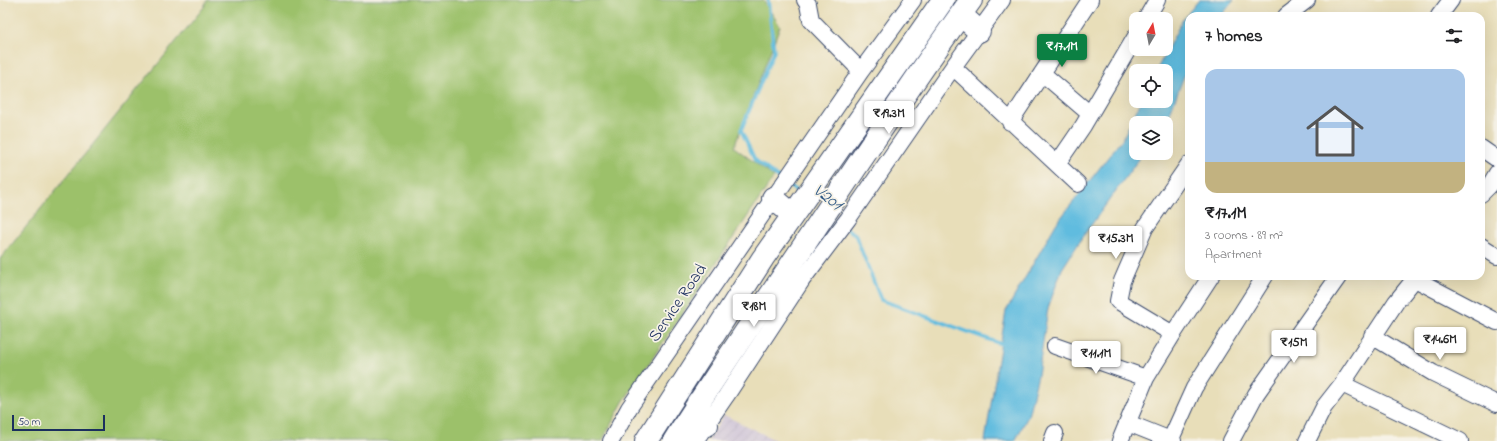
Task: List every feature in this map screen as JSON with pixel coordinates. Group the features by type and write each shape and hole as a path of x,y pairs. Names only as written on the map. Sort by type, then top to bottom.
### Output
{"highway":[{"path":"646,441 763,258 943,0"},
{"path":"674,441 698,402 829,219 966,7 979,31"},
{"path":"776,194 801,203"},
{"path":"698,402 701,433"}],"street":[{"path":"805,0 808,4 811,20 860,71 913,0"},
{"path":"701,433 802,280 829,219 848,219 953,67 1002,0"},
{"path":"1010,122 1090,0"},
{"path":"1150,12 1157,0"},
{"path":"1291,12 1306,0"},
{"path":"1443,12 1451,0"},
{"path":"1057,164 1090,114 1129,48"},
{"path":"953,67 1010,122 1078,184"},
{"name":"Service Road","path":"611,441 629,408 860,71"},
{"path":"1042,73 1090,114"},
{"path":"1485,151 1497,159"},
{"path":"1173,334 1118,301 1122,281 1145,228 1185,170"},
{"path":"1485,248 1497,256"},
{"path":"1120,441 1146,378 1208,280"},
{"path":"1128,423 1171,441 1194,388 1262,280"},
{"path":"1230,441 1256,394 1336,280"},
{"path":"1307,441 1324,407 1342,384 1372,336 1414,280"},
{"path":"1421,280 1497,322"},
{"path":"1372,336 1433,373 1497,404"},
{"path":"1055,346 1146,378"},
{"path":"1342,384 1460,441"}],"shaded area":[{"path":"724,415 777,441 708,441"}],"green space":[{"path":"207,0 763,0 780,26 734,147 774,177 623,402 602,441 0,441 0,259 204,7"}],"water":[{"path":"1199,0 1234,0 1224,12 1189,12"},
{"path":"1185,17 1185,73 1173,105 1173,64 1160,64 1164,56 1173,56 1173,38"},
{"path":"1138,108 1172,108 1169,116 1134,116"},
{"path":"1129,126 1129,160 1138,160 1084,235 1062,269 1048,308 1038,375 1028,416 1015,441 985,441 1006,311 1056,224 1123,138"}],"waterway":[{"name":"V201","path":"768,0 774,51 741,130 755,160 781,180"},
{"name":"V201","path":"788,185 800,194"},
{"name":"V201","path":"847,229 855,234 881,300 1004,345"}]}
